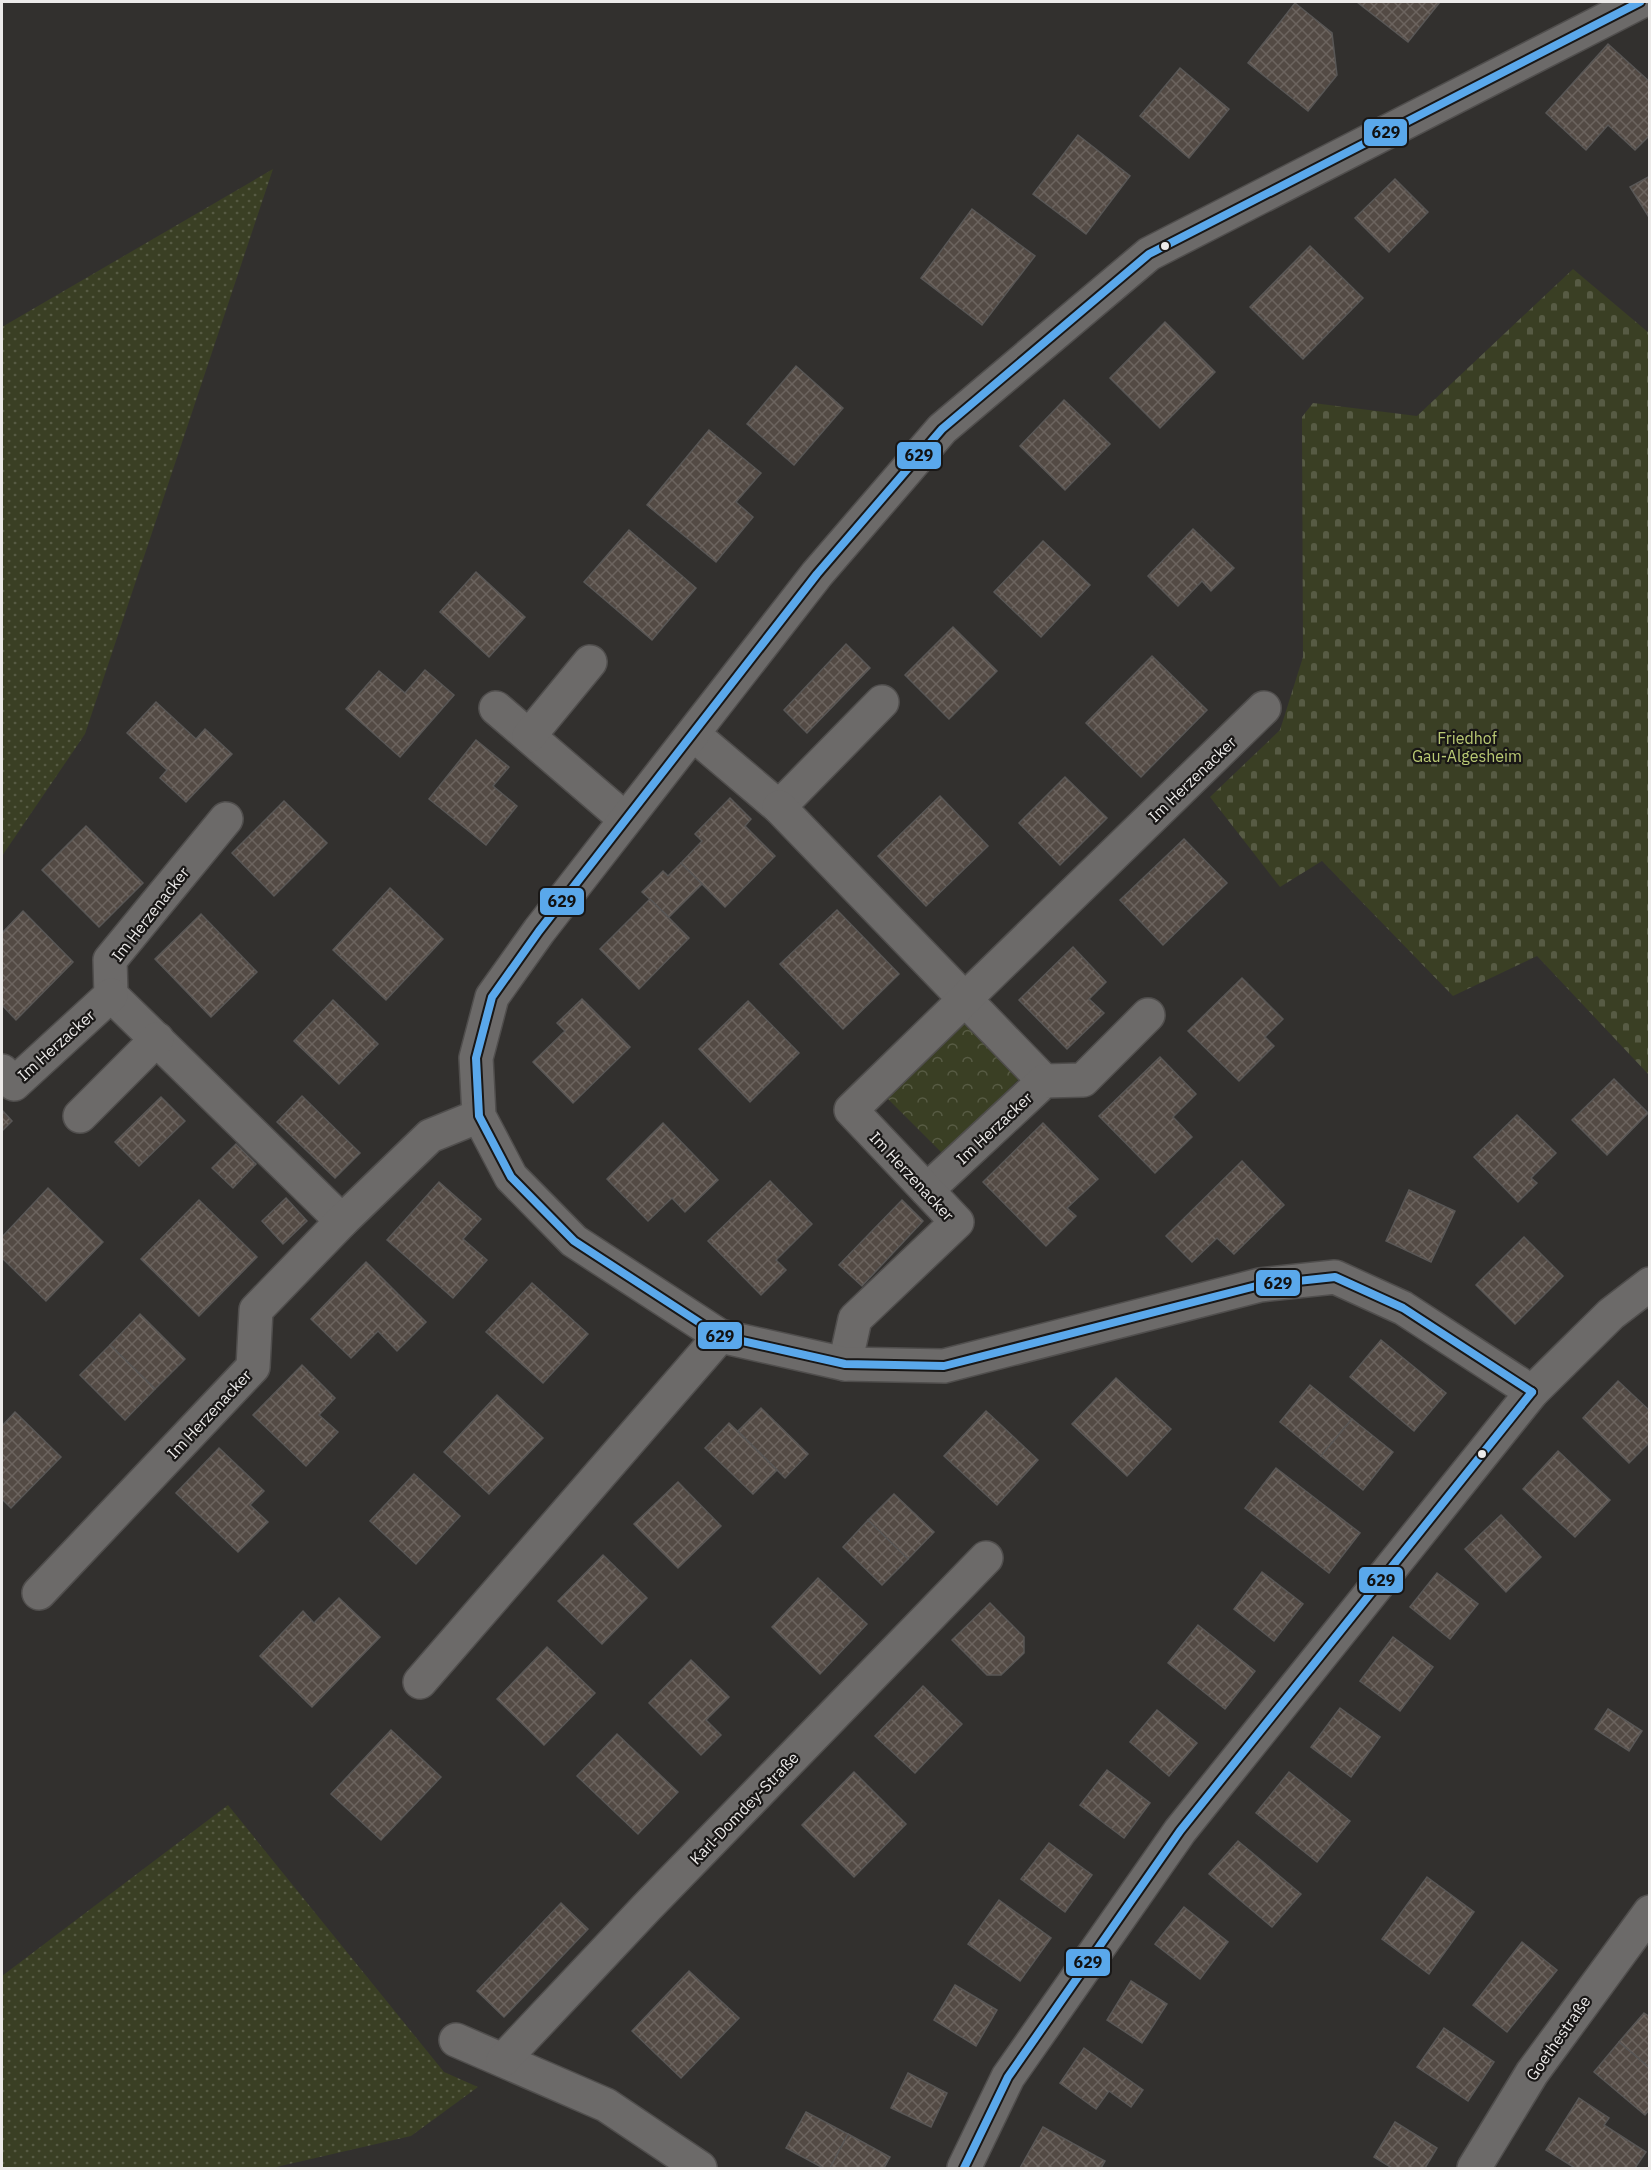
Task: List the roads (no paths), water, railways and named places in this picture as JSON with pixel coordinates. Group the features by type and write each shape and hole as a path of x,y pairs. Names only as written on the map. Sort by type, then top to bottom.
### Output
{"street":[{"path":"1532,1392 1404,1308 1335,1277 1260,1285 944,1366 845,1364 720,1336 574,1241 511,1177 479,1116 476,1058 492,997 539,931 817,574 942,429 1149,254 1640,2"},
{"path":"529,736 590,662"},
{"path":"779,807 882,702"},
{"path":"496,708 626,819"},
{"name":"Im Herzenacker","path":"845,1364 855,1319 957,1222 851,1110 1264,708"},
{"path":"693,734 779,807 1044,1081"},
{"name":"Im Herzenacker","path":"111,995 110,960 226,819"},
{"path":"111,995 342,1221"},
{"name":"Im Herzacker","path":"2,1071 14,1084 111,995"},
{"name":"Im Herzacker","path":"927,1190 1044,1081 1083,1080 1148,1015"},
{"path":"80,1116 157,1039"},
{"name":"Im Herzenacker","path":"39,1593 253,1367 256,1310 342,1221 430,1136 479,1116"},
{"path":"964,2169 1008,2077 1180,1831 1532,1392 1611,1314 1650,1284"},
{"path":"420,1682 720,1336"},
{"name":"Karl-Domdey-Straße","path":"503,2060 647,1907 986,1558"},
{"name":"Goethestraße","path":"1474,2169 1532,2073 1650,1912"},
{"path":"456,2040 606,2105 700,2169"}],"park label":[{"name":"Friedhof Gau-Algesheim","path":"1467,747"}]}
